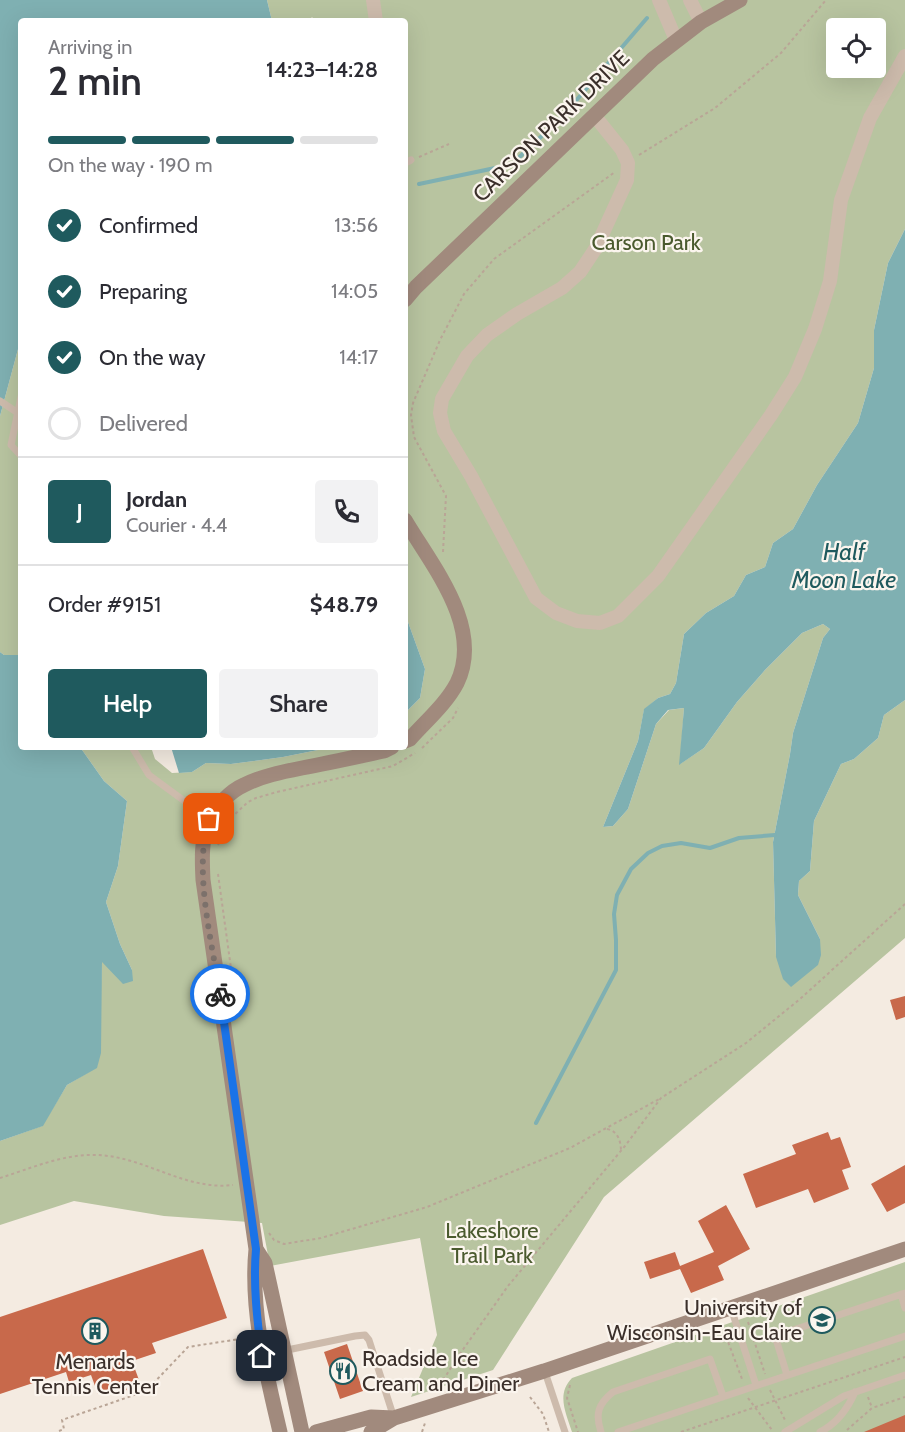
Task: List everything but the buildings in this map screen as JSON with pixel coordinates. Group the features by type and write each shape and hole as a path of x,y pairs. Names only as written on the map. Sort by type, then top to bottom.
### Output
{"street":[{"path":"373,0 376,18"},
{"path":"659,0 676,40"},
{"path":"690,0 701,22"},
{"name":"CARSON PARK DRIVE","path":"408,296 621,88 676,40 701,22 740,0"},
{"path":"594,115 622,150 628,163 627,180 596,248 580,272 562,288 517,314 487,335 466,356 442,399 440,413 444,431 471,476 536,598 556,613 577,621 600,622 618,616 638,599 658,576 771,415 795,376 815,329 830,280 843,193 870,118 905,56"},
{"path":"408,525 458,609 465,642 457,682 441,706 408,740"},
{"path":"280,1432 262,1356 256,1311 254,1265 256,1249 203,880 204,835 209,819 230,794 243,785 272,774 386,750"},
{"path":"256,1249 265,1263 302,1432"},
{"path":"371,1432 394,1418 544,1371 905,1249"},
{"path":"316,1432 371,1417 394,1418"}],"lane":[{"path":"0,401 18,412 11,446 18,453"},
{"path":"134,750 149,775 209,819"},
{"path":"787,1375 775,1336 903,1293 905,1308"},
{"path":"731,1308 756,1385"},
{"path":"262,1356 365,1335 369,1340 394,1418"},
{"path":"618,1432 905,1336"},
{"path":"601,1432 597,1415 598,1408 603,1400 613,1392 710,1359 723,1396"},
{"path":"544,1371 565,1432"},
{"path":"785,1432 844,1396 905,1375"},
{"path":"820,1432 849,1406 855,1392"}],"path":[{"path":"408,162 449,144"},
{"path":"268,1231 274,1240 284,1244 321,1238 427,1207 570,1148 661,1098 746,1043 800,999 905,904"},
{"path":"437,1388 508,1286 621,1152 661,1098"},
{"path":"604,1129 614,1131 621,1144 621,1152"},
{"path":"0,1178 68,1158 94,1155 119,1158 195,1184 218,1187 238,1185"},
{"path":"748,1322 766,1375"},
{"path":"724,1331 743,1383"},
{"path":"59,1431 64,1429 62,1420 146,1391 188,1347 246,1338"},
{"path":"457,1358 476,1370"},
{"path":"681,1432 905,1358"},
{"path":"570,1385 567,1398 578,1432"},
{"path":"769,1388 786,1423"},
{"path":"747,1395 772,1430"},
{"path":"866,1395 872,1408"},
{"path":"530,1397 543,1414 549,1432"},
{"path":"847,1430 872,1408 905,1397"},
{"path":"422,1432 424,1427"}],"green space":[{"name":"Carson Park","path":"267,0 905,0 905,229 888,263 874,330 874,368 858,423 817,485 793,529 773,543 765,567 746,575 734,596 706,613 684,634 676,683 670,694 658,698 644,710 638,741 603,827 613,826 628,809 656,724 669,710 684,708 680,764 704,748 737,702 802,633 823,624 830,629 823,638 793,733 773,842 776,957 820,939 798,895 799,881 810,871 814,821 841,764 854,759 878,738 884,715 905,700 905,938 604,1197 493,1370 411,1397 437,1335 420,1238 270,1266 262,1223 164,1216 74,1201 0,1225 0,1141 42,1126 67,1085 97,1067 102,961 132,970 120,944 106,902 118,866 127,801 104,781 82,750 152,750 155,759 172,773 192,772 206,763 231,764 318,750 408,750 408,710 420,698 425,669 408,622 408,18 271,18"},
{"path":"18,349 18,655 4,655 0,652 0,416"},
{"name":"University of Wisconsin-Eau Claire","path":"905,1262 905,1432 572,1432 563,1397 567,1384 572,1378"}],"water":[{"path":"0,0 267,0 271,18 18,18 18,349 0,416"},
{"name":"Half Moon Lake","path":"905,229 905,700 884,715 878,738 854,759 841,764 814,821 810,871 799,881 798,895 820,939 821,955 818,965 791,987 783,979 776,957 773,842 793,733 823,638 830,629 823,624 802,633 737,702 704,748 679,765 684,708 668,710 656,724 628,809 613,826 603,827 638,741 644,709 658,698 670,694 676,683 684,634 706,613 734,596 746,575 765,567 773,543 793,529 817,485 858,423 874,368 874,330 888,263"},
{"path":"408,622 425,669 420,698 408,710"},
{"path":"0,652 4,655 18,655 18,750 82,750 104,781 127,801 118,866 106,902 120,944 132,970 133,981 123,984 102,962 101,1053 97,1068 67,1085 43,1126 0,1141"},
{"path":"172,750 318,750 231,764 206,763 192,772 179,773"}],"waterway":[{"path":"512,164 562,117 647,18"},
{"path":"419,184 514,164"},
{"path":"536,1123 616,970 614,914 617,895 631,869 648,853 662,846 681,843 710,848 739,838 775,835"}],"way so far":[{"path":"209,819 204,835 203,880 220,994"}],"place":[{"name":"University of Wisconsin-Eau Claire","path":"822,1320"},
{"name":"Menards Tennis Center","path":"95,1331"},
{"name":"Roadside Ice Cream and Diner","path":"343,1371"}],"route":[{"path":"220,994 256,1249 254,1265 256,1311 262,1356"}],"park label":[{"name":"Lakeshore Trail Park","path":"492,1242"}]}
